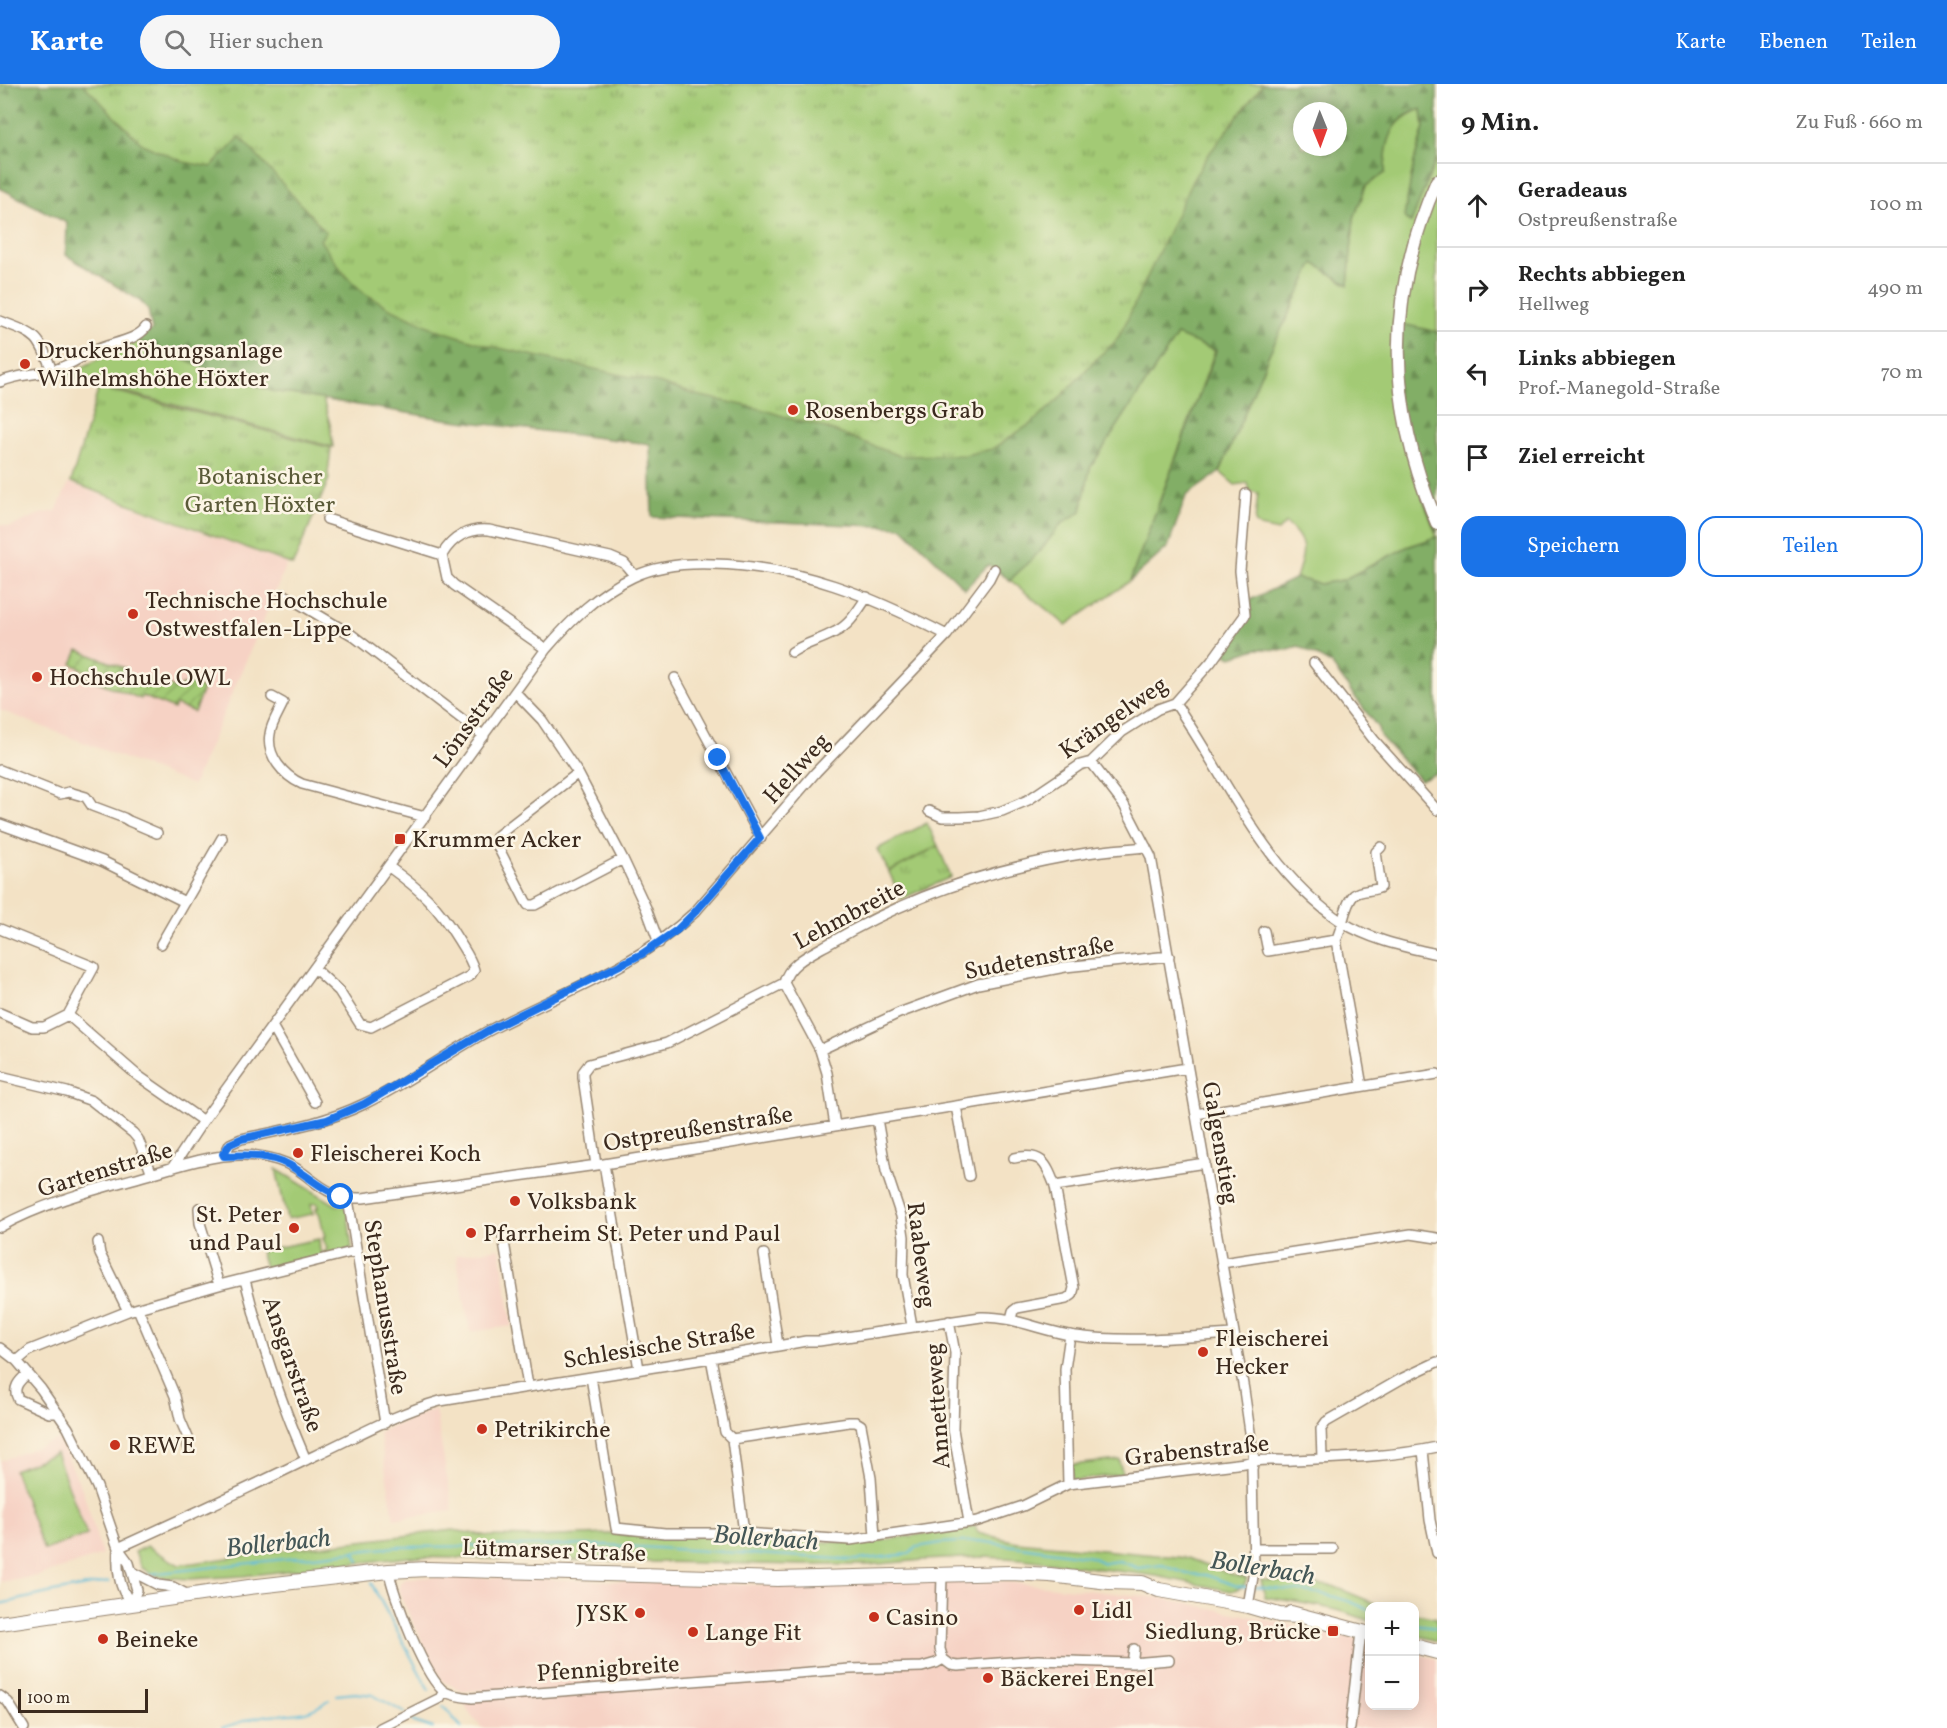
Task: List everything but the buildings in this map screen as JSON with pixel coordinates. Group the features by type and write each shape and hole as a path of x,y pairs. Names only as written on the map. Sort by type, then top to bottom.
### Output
{"main road":[{"name":"Lütmarser Straße","path":"0,1623 188,1595 390,1571 470,1569 777,1579 1011,1573 1050,1575 1109,1582 1135,1590 1159,1590 1249,1601 1365,1633"},
{"path":"1419,1647 1437,1652"}],"street":[{"path":"1437,181 1413,243 1405,274 1398,341 1401,393 1407,430 1415,463 1437,523"},
{"path":"0,321 26,331 39,340 52,370"},
{"path":"0,382 14,376 52,370 74,363 95,350 137,335 146,327"},
{"name":"Krängelweg","path":"929,812 942,817 979,816 1002,811 1028,800 1080,765 1091,762 1122,732 1158,709 1175,703 1211,662 1245,615 1240,571 1246,494"},
{"path":"327,519 442,555"},
{"path":"546,650 447,578 442,555 446,547 457,537 478,529 489,530 610,557 624,563 635,576"},
{"name":"Lönsstraße","path":"172,1168 203,1121 546,650 582,610 615,586 635,576 689,563 739,564 803,575 867,597 899,610 947,636"},
{"name":"Hellweg","path":"224,1156 230,1144 241,1139 327,1120 364,1104 489,1030 618,968 659,943 695,912 816,772 947,636 989,579 994,568"},
{"path":"283,594 352,634 484,736"},
{"path":"792,652 804,644 838,632 851,621 867,597"},
{"path":"1314,663 1374,740 1437,810"},
{"path":"675,678 760,838"},
{"path":"515,692 547,726 578,773 623,859 646,908 659,943"},
{"path":"272,697 284,703 270,734 270,745 273,756 287,776 302,784 425,817"},
{"path":"1175,703 1252,828 1310,898 1344,923 1381,939 1437,954"},
{"name":"Galgenstieg","path":"1091,762 1124,805 1146,847 1153,866 1254,1460 1252,1469 1253,1578 1249,1601"},
{"path":"0,770 60,794 69,792 86,797 92,806 157,833"},
{"path":"578,773 497,836 497,845 525,900 528,905 535,905 623,859"},
{"path":"0,824 102,861 185,902"},
{"path":"161,944 222,838"},
{"name":"Lehmbreite","path":"600,1165 583,1077 585,1067 589,1064 667,1043 784,983 791,968 814,953 878,916 914,899 961,883 1055,859 1146,847"},
{"path":"1362,1086 1336,940 1344,923 1349,901 1355,894 1381,887 1376,852 1381,847"},
{"path":"314,968 339,991 360,1024 371,1027 470,976 474,970 472,961 446,920 417,887 389,867"},
{"path":"0,929 94,967 68,1015 44,1027 32,1027 0,1013"},
{"path":"1264,931 1268,951 1336,940"},
{"name":"Sudetenstraße","path":"820,1050 898,1013 978,984 1065,967 1169,956"},
{"path":"784,983 820,1050 829,1082 835,1125"},
{"path":"68,1015 137,1075 203,1121"},
{"path":"272,1026 315,1102"},
{"name":"Ostpreußenstraße","path":"348,1199 600,1165 1187,1068"},
{"path":"1196,1114 1437,1074"},
{"path":"1,1076 68,1092 92,1101 138,1139 152,1174"},
{"path":"956,1106 969,1176"},
{"name":"Raabeweg","path":"877,1119 886,1171 901,1216 904,1237 903,1275 912,1326"},
{"path":"224,1156 240,1155 279,1160 331,1193 348,1199"},
{"path":"1011,1319 1013,1311 1017,1308 1066,1299 1072,1295 1074,1288 1051,1174 1041,1160 1034,1155 1014,1158"},
{"name":"Gartenstraße","path":"0,1227 54,1204 195,1161 224,1156"},
{"path":"1055,1186 1205,1163"},
{"path":"600,1165 639,1369"},
{"name":"Stephanusstraße","path":"348,1199 385,1422"},
{"path":"199,1208 200,1224 219,1285"},
{"path":"1222,1263 1411,1234 1437,1238"},
{"path":"503,1236 528,1386"},
{"path":"98,1242 100,1254 133,1310 175,1396 180,1419 189,1440 187,1446"},
{"path":"17,1361 30,1350 133,1310 219,1285 356,1251"},
{"path":"764,1254 778,1345"},
{"name":"Ansgarstraße","path":"245,1280 258,1328 289,1421 306,1460"},
{"name":"Schlesische Straße","path":"118,1548 214,1505 385,1422 440,1401 711,1358 778,1345 981,1317 999,1316 1047,1331 1070,1335 1129,1340 1234,1334"},
{"name":"Annetteweg","path":"949,1321 955,1353 953,1429 969,1522"},
{"path":"1068,1484 1065,1369 1070,1335"},
{"path":"0,1348 17,1361 69,1428 93,1478 118,1548 133,1572 137,1590 131,1603 123,1593 118,1566 118,1548"},
{"path":"711,1358 725,1432 732,1439 744,1533"},
{"path":"1322,1458 1322,1429 1326,1422 1401,1379 1437,1362"},
{"path":"27,1374 16,1386 15,1393 18,1399 49,1413 58,1413"},
{"name":"Grabenstraße","path":"591,1377 616,1528 665,1533 744,1533 850,1540 969,1522 1023,1506 1068,1484 1245,1463 1254,1460 1322,1458 1437,1447"},
{"path":"732,1439 856,1422 861,1425 874,1506 875,1537"},
{"path":"1423,1450 1430,1520 1437,1553"},
{"path":"1254,1549 1334,1549"},
{"path":"380,1728 440,1698 444,1691 434,1680 404,1619 391,1585 390,1571"},
{"path":"133,1572 158,1585 173,1587 188,1595"},
{"path":"942,1575 940,1649 943,1659"},
{"name":"Lütmarser Straße","path":"1350,1728 1365,1633"},
{"path":"1132,1663 1134,1649"},
{"name":"Pfennigbreite","path":"444,1691 456,1696 472,1698 850,1669 922,1667 943,1659 951,1665 958,1666 1049,1660 1132,1663 1169,1660"},
{"path":"0,1696 8,1702 24,1728"}],"shaded area":[{"name":"Technische Hochschule Ostwestfalen-Lippe","path":"69,483 287,564 193,785 0,710 0,524 10,527 40,514 56,511"},
{"path":"500,1248 512,1326 470,1332 456,1255"},
{"path":"435,1409 453,1511 394,1519 379,1432"},
{"path":"59,1439 83,1491 102,1555 38,1576 0,1582 0,1461"},
{"path":"457,1577 770,1585 968,1578 1162,1598 1365,1640 1365,1710 1419,1710 1419,1654 1437,1659 1437,1728 482,1728 468,1711 464,1700 484,1698 484,1690 464,1691 442,1681 402,1600 399,1588 405,1578"}],"green space":[{"path":"0,84 1437,84 1437,157 1411,223 1404,217 1414,162 1424,128 1422,109 1403,118 1397,125 1386,152 1385,173 1366,186 1354,218 1348,285 1314,263 1269,354 1220,472 1186,496 1168,547 1130,581 1216,351 1177,335 1090,468 1081,511 1060,525 1041,550 1010,580 988,565 965,589 902,527 652,517 650,444 444,419 272,391 136,340 152,330 148,309 139,300 66,255 67,223 0,188"},
{"path":"83,84 1263,84 1209,154 1193,179 1121,333 1114,343 1032,423 992,449 965,455 900,456 812,423 761,409 696,395 658,383 490,346 435,329 364,293 345,275 320,240 326,232 240,137 211,167 184,162 142,144"},
{"path":"1422,109 1424,127 1414,162 1411,222 1437,157 1437,332 1395,323 1422,496 1437,537 1407,547 1343,580 1320,584 1296,578 1303,548 1293,530 1286,523 1278,531 1260,527 1255,522 1258,493 1249,491 1247,483 1235,485 1220,472 1269,354 1314,262 1348,284 1354,218 1366,186 1385,173 1388,142 1396,125 1411,113"},
{"path":"1394,322 1437,332 1437,533 1415,477 1402,434 1396,383"},
{"path":"1177,334 1215,351 1130,581 1066,625 1010,580 1041,550 1060,525 1081,511 1090,468"},
{"path":"136,340 272,391 323,399 333,447 65,376"},
{"name":"Botanischer Garten Höxter","path":"99,387 331,448 329,479 293,565 71,482"},
{"path":"1437,537 1437,773 1420,780 1380,736 1378,728 1331,664 1299,646 1285,650 1256,649 1232,657 1223,653 1249,617 1250,600 1296,578 1320,584 1343,580 1407,547"},
{"path":"78,650 127,669 125,674 144,682 147,677 179,690 181,685 185,686 187,682 203,689 194,712 176,705 174,709 142,696 141,699 88,678 89,673 72,664"},
{"path":"927,823 938,846 889,872 877,849"},
{"path":"938,846 951,877 901,899 889,872"},
{"path":"276,1169 336,1205 347,1207 352,1249 266,1270 260,1251 319,1239 320,1251 324,1253 327,1249 319,1213 317,1213 317,1203 311,1204 313,1214 287,1219"},
{"path":"56,1453 87,1535 44,1550 14,1470"},
{"path":"1120,1460 1122,1474 1072,1481 1071,1465"},
{"path":"975,1526 978,1533 1017,1542 1188,1558 1235,1576 1247,1578 1242,1587 1231,1591 1156,1576 1023,1559 983,1557 868,1565 804,1565 410,1557 243,1576 189,1579 159,1577 142,1568 135,1552 147,1546 179,1565 453,1530 488,1536 607,1534 740,1537 820,1542 878,1541"},
{"path":"1261,1580 1333,1586 1371,1602 1365,1602 1365,1619 1331,1609 1265,1597"},
{"path":"1419,1615 1437,1618 1437,1641 1419,1636"}],"waterway":[{"name":"Bollerbach","path":"149,1574 395,1547 607,1545 857,1560 908,1554 917,1547 941,1543 979,1541 1091,1557 1104,1563 1119,1561 1138,1568 1162,1565 1187,1574 1206,1575 1237,1586 1248,1587"},
{"path":"354,1551 359,1561"},
{"name":"Bollerbach","path":"0,1604 109,1582"},
{"path":"371,1583 429,1690"},
{"name":"Bollerbach","path":"1253,1587 1328,1595 1365,1608"},
{"name":"Bollerbach","path":"1419,1626 1437,1628"},
{"path":"336,1695 356,1693 373,1695 405,1713"},
{"path":"222,1728 265,1716 306,1712 329,1700"},
{"path":"443,1706 462,1728"},
{"path":"409,1718 433,1728"}],"place":[{"name":"Druckerhöhungsanlage Wilhelmshöhe Höxter","path":"25,364"},
{"name":"Rosenbergs Grab","path":"793,410"},
{"name":"Technische Hochschule Ostwestfalen-Lippe","path":"133,614"},
{"name":"Hochschule OWL","path":"37,677"},
{"name":"Krummer Acker","path":"400,839"},
{"name":"Fleischerei Koch","path":"298,1153"},
{"name":"Volksbank","path":"515,1201"},
{"name":"St. Peter und Paul","path":"294,1228"},
{"name":"Pfarrheim St. Peter und Paul","path":"471,1233"},
{"name":"Fleischerei Hecker","path":"1203,1352"},
{"name":"Petrikirche","path":"482,1429"},
{"name":"REWE","path":"115,1445"},
{"name":"Lidl","path":"1079,1610"},
{"name":"JYSK","path":"640,1613"},
{"name":"Casino","path":"874,1617"},
{"name":"Siedlung, Brücke","path":"1333,1631"},
{"name":"Lange Fit","path":"693,1632"},
{"name":"Beineke","path":"103,1639"},
{"name":"Bäckerei Engel","path":"988,1678"}],"route":[{"path":"341,1197 279,1160 240,1155 224,1156 223,1154 230,1144 241,1139 327,1120 364,1104 489,1030 618,968 677,930 760,838 718,758"}]}
